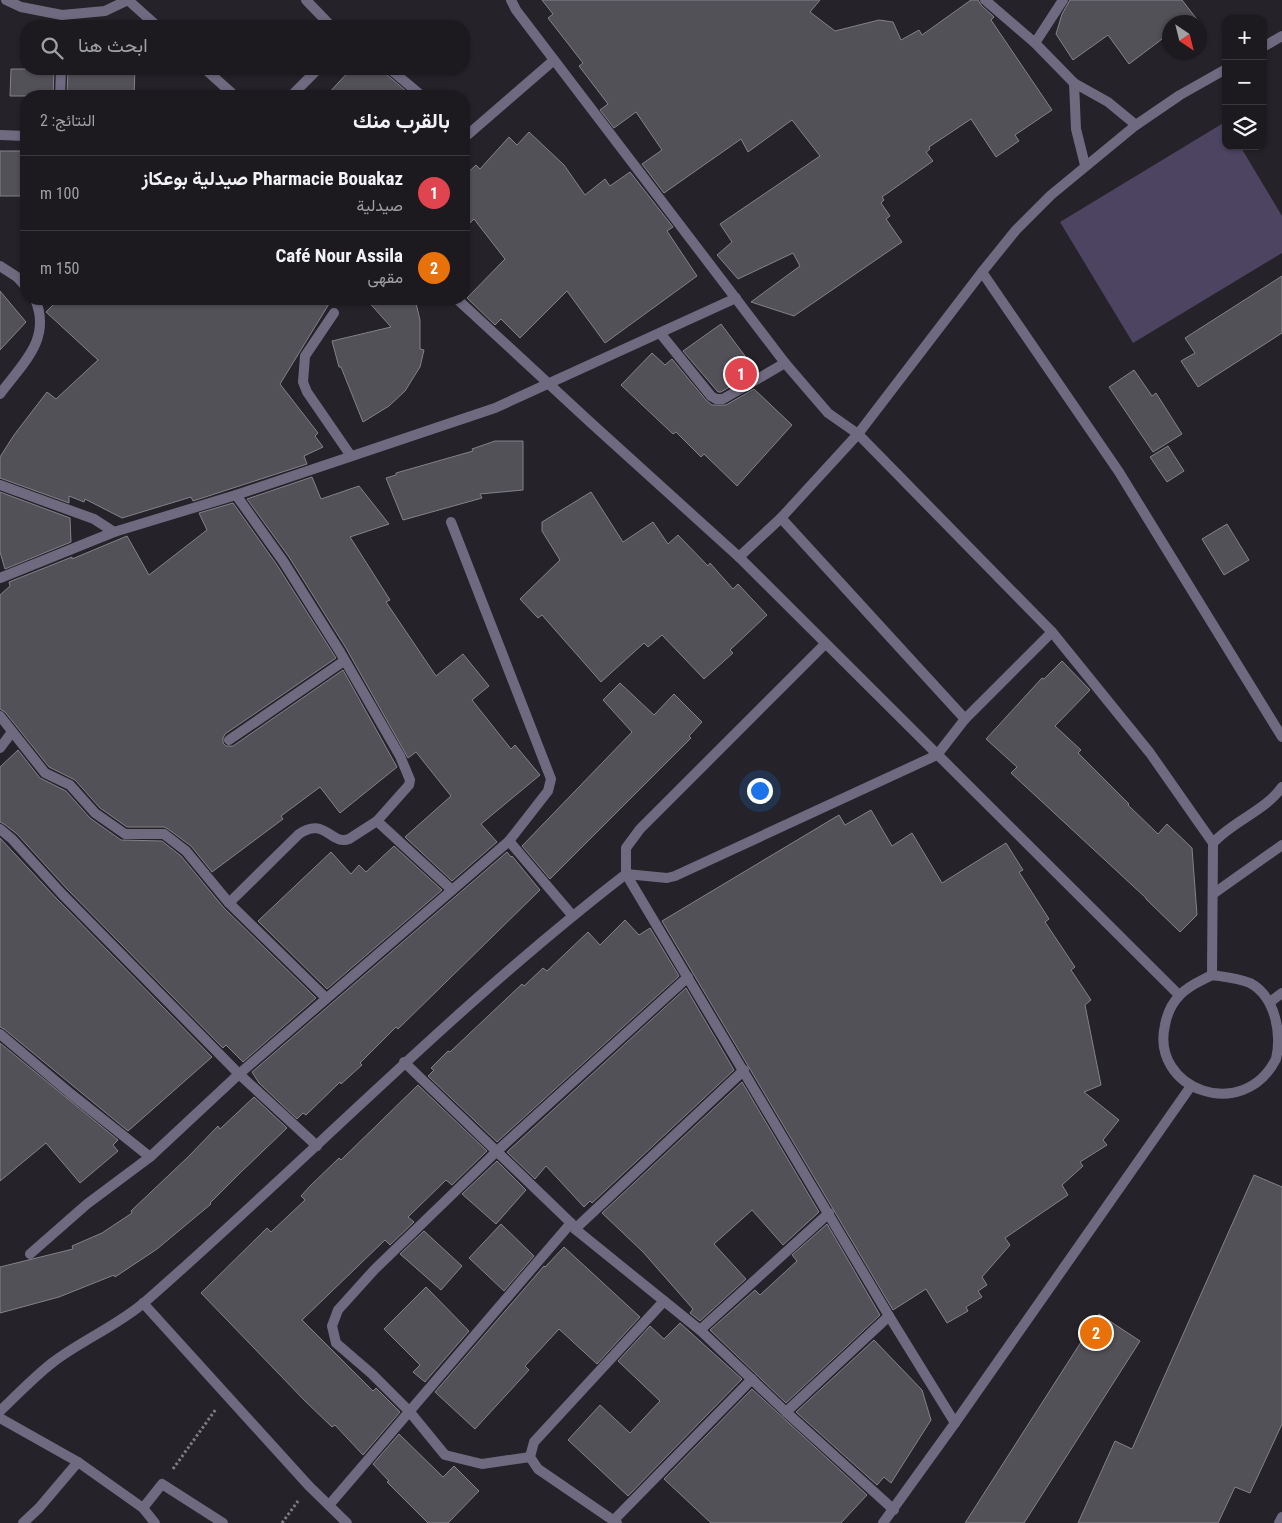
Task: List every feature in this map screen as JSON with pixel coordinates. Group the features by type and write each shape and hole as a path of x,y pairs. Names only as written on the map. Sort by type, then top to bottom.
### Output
{"street":[{"path":"6,0 21,7 62,15 105,11 128,0 150,20"},
{"path":"306,0 325,20"},
{"path":"511,0 516,10 598,119 785,362 828,413 858,434 1052,632 1150,753 1213,843 1212,975"},
{"path":"985,0 1035,43 1074,83 1108,102 1136,125"},
{"path":"1035,43 1063,0"},
{"path":"62,15 62,20"},
{"path":"1267,45 1282,36"},
{"path":"470,131 554,60"},
{"path":"739,556 781,518 858,434 1016,230 1085,165 1136,125 1180,95 1222,70"},
{"path":"60,90 61,75"},
{"path":"211,75 228,90"},
{"path":"297,90 312,75"},
{"path":"397,75 415,90"},
{"path":"1074,83 1076,129 1085,165"},
{"path":"0,135 20,136"},
{"path":"0,266 20,280"},
{"path":"982,272 1120,472 1282,737"},
{"path":"0,578 114,532 236,495 494,408 736,298"},
{"path":"1,392 36,345 41,328 41,312 38,305"},
{"path":"464,305 739,556 825,644 1179,995"},
{"path":"334,313 305,356 302,382 351,456"},
{"path":"660,332 711,396 716,399 723,399 785,362"},
{"path":"0,485 94,519 114,532"},
{"path":"230,903 299,834 307,829 315,828 345,841 377,821 408,784 409,778 400,756 283,561 236,495"},
{"path":"781,518 965,719"},
{"path":"30,1254 87,1204 150,1156 239,1074 509,841 548,791 551,779 451,522"},
{"path":"0,1411 52,1362 143,1303 317,1146 404,1062 572,915 626,874 667,878 675,876 937,755 965,719 1052,632"},
{"path":"825,644 640,829 626,848 626,874 889,1316 955,1423"},
{"path":"229,740 344,661"},
{"path":"0,716 45,773 70,785 96,813 125,834 164,834 186,852 230,903 326,998"},
{"path":"0,748 12,732"},
{"path":"1213,843 1223,832 1278,793 1282,787"},
{"path":"377,821 452,890"},
{"path":"0,829 239,1074 317,1146"},
{"path":"509,841 572,915"},
{"path":"1213,894 1282,845"},
{"path":"1212,975 1237,979 1251,984 1263,993 1270,1002 1279,1020 1281,1037 1278,1055 1270,1070 1258,1083 1242,1091 1225,1094 1208,1093 1191,1086 1176,1072 1166,1054 1163,1034 1168,1013 1179,995 1192,985 1212,975"},
{"path":"530,1457 482,1464 446,1455 409,1411 372,1374 336,1343 332,1326 338,1310 375,1269 496,1152 688,977"},
{"path":"1270,1002 1282,993"},
{"path":"0,1034 70,1094 150,1156"},
{"path":"404,1062 573,1226 700,1330 786,1412 894,1510"},
{"path":"330,1504 409,1411 573,1226 744,1070"},
{"path":"883,1523 894,1510 1191,1086"},
{"path":"700,1330 829,1213"},
{"path":"664,1301 534,1442 530,1457 538,1469 615,1522 752,1379"},
{"path":"143,1303 309,1486 330,1504 347,1523"},
{"path":"786,1412 889,1316"},
{"path":"0,1418 78,1462 143,1508 155,1523"},
{"path":"23,1523 39,1508 78,1462"},
{"path":"143,1508 162,1484 223,1523"},
{"path":"1279,1523 1282,1517"}],"path":[{"path":"162,1484 226,1395"},
{"path":"282,1523 309,1486"}],"shaded area":[{"path":"1222,124 1222,150 1242,150 1282,216 1282,253 1133,343 1060,222"}],"building":[{"path":"542,0 820,0 810,12 835,31 879,20 893,22 901,40 919,30 922,35 971,0 978,0 994,17 991,20 1052,110 1015,135 1019,141 996,157 971,119 929,147 930,149 926,152 933,161 882,197 884,200 881,203 890,216 886,219 902,242 794,316 751,302 800,266 793,253 738,279 717,255 732,242 720,224 820,156 792,120 748,152 741,139 664,193 642,164 662,150 636,112 614,128 600,110 608,104 579,66 583,63 548,18 553,14"},
{"path":"1070,0 1182,0 1194,15 1162,15 1162,39 1129,64 1108,35 1073,60 1056,34 1062,14"},
{"path":"11,69 20,69 20,75 54,75 53,90 20,90 20,96 10,96"},
{"path":"68,75 135,75 134,90 67,90"},
{"path":"345,75 387,75 405,90 332,90"},
{"path":"529,132 564,165 585,195 605,179 610,186 630,172 673,227 667,231 697,276 605,343 567,291 520,338 501,319 495,325 470,301 470,295 505,259 474,219 470,223 470,170 476,165 480,169 509,137 517,145"},
{"path":"0,151 20,151 20,196 0,196"},
{"path":"1282,276 1282,333 1198,387 1181,361 1195,353 1185,338"},
{"path":"0,291 26,322 0,350"},
{"path":"53,305 328,305 280,384 318,433 315,436 323,447 304,456 307,464 193,501 191,497 122,518 85,499 84,502 69,496 69,503 0,478 0,457 14,435 47,392 56,399 98,360 46,312"},
{"path":"371,305 416,305 420,320 420,349 424,350 420,367 405,391 389,406 363,422 341,367 339,367 332,341 391,327"},
{"path":"721,324 751,364 738,374 743,379 718,392 683,351"},
{"path":"652,353 665,365 672,359 712,405 726,405 754,389 792,425 737,486 704,454 701,457 676,432 673,434 621,385"},
{"path":"1134,370 1152,396 1156,393 1182,434 1153,452 1109,387"},
{"path":"495,441 523,441 523,490 480,494 482,498 403,520 386,478 396,475 396,473 473,451 472,449"},
{"path":"1168,446 1184,471 1167,482 1150,457"},
{"path":"312,477 321,499 359,486 389,524 350,537 390,600 386,602 436,676 463,654 489,686 472,700 511,749 515,745 540,775 481,824 497,842 452,881 405,837 451,796 416,752 408,758 346,648 289,557 247,499"},
{"path":"0,492 70,518 71,542 5,569 0,552"},
{"path":"591,492 623,542 653,522 668,544 678,535 708,566 710,563 733,589 738,584 767,615 730,650 733,653 704,679 662,635 648,647 644,643 601,682 542,615 538,618 520,599 560,560 542,531 542,522"},
{"path":"233,503 277,565 336,658 225,734 223,743 226,746 233,746 343,670 397,767 340,813 320,787 281,816 283,819 212,872 191,846 168,829 164,827 127,827 100,808 75,780 49,767 5,712 0,709 0,595 10,586 9,582 127,536 149,575 207,530 199,513"},
{"path":"1227,524 1249,560 1224,575 1202,539"},
{"path":"1062,661 1090,690 1055,726 1081,750 1078,753 1158,834 1167,824 1192,848 1197,915 1180,932 1011,773 1017,767 986,739 1042,678 1044,679"},
{"path":"620,683 654,715 674,694 702,722 689,736 691,738 550,879 522,846 632,732 603,700"},
{"path":"18,750 40,778 66,791 90,818 121,840 162,841 181,856 224,908 316,998 243,1062 226,1045 223,1048 67,889 17,834 0,822 0,767"},
{"path":"871,810 892,846 912,833 942,883 1006,843 1023,870 1019,872 1049,919 1045,922 1075,967 1071,970 1091,1000 1085,1005 1101,1085 1084,1092 1119,1120 1103,1140 1107,1145 1080,1162 1083,1166 1062,1185 1068,1195 1005,1238 1010,1245 982,1277 987,1285 978,1291 982,1297 966,1307 968,1311 947,1323 926,1289 893,1310 662,921 839,815 845,825"},
{"path":"0,838 212,1057 128,1131 0,1027"},
{"path":"394,846 442,890 327,989 258,921 331,852 351,874 359,865 366,872"},
{"path":"507,852 540,890 398,1029 396,1027 360,1063 362,1065 341,1084 340,1082 306,1115 303,1113 297,1119 259,1083 252,1072"},
{"path":"625,920 639,935 650,928 679,976 497,1142 428,1076 434,1070 431,1068 522,984 524,986 543,968 547,971 588,932 600,945"},
{"path":"686,988 734,1070 592,1203 590,1201 584,1207 546,1166 535,1179 507,1152"},
{"path":"0,1043 118,1140 113,1145 118,1151 80,1183 46,1143 0,1181"},
{"path":"742,1082 819,1212 783,1245 752,1210 714,1244 746,1279 700,1321 690,1313 693,1309 643,1252 602,1213"},
{"path":"418,1085 487,1151 452,1185 446,1180 408,1217 414,1222 390,1245 385,1240 302,1320 373,1391 376,1388 400,1412 363,1455 335,1425 332,1427 305,1401 201,1293 267,1228 271,1232 305,1200 301,1196 310,1186 339,1158 341,1160"},
{"path":"254,1097 287,1128 211,1204 157,1249 115,1277 114,1275 59,1297 0,1313 0,1267 73,1249 72,1246 102,1233 132,1213 131,1211 218,1126 220,1129"},
{"path":"497,1161 526,1190 496,1224 462,1194"},
{"path":"1254,1175 1282,1187 1282,1424 1250,1493 1235,1487 1218,1523 1078,1523 1115,1441 1132,1449"},
{"path":"501,1224 534,1256 504,1291 469,1258"},
{"path":"827,1224 880,1315 786,1403 710,1330 755,1290 760,1295 797,1261 792,1255"},
{"path":"424,1231 462,1266 441,1290 400,1254"},
{"path":"564,1247 640,1317 597,1364 559,1329 525,1366 529,1370 475,1429 435,1392 544,1266"},
{"path":"426,1287 469,1331 425,1382 413,1372 420,1365 384,1329"},
{"path":"1099,1314 1140,1341 1024,1523 965,1523"},
{"path":"680,1323 742,1379 628,1496 568,1440 600,1405 630,1433 660,1401 618,1361 650,1326 664,1339"},
{"path":"874,1340 922,1390 931,1420 891,1483 884,1477 877,1485 796,1412"},
{"path":"752,1389 867,1495 841,1523 711,1523 664,1479"},
{"path":"399,1434 443,1477 454,1466 479,1491 448,1523 428,1523 387,1482 389,1481 373,1464"}],"place":[{"name":"Pharmacie Bouakaz صيدلية بوعكاز","path":"741,374"},
{"name":"Café Nour Assila","path":"1096,1333"}]}
